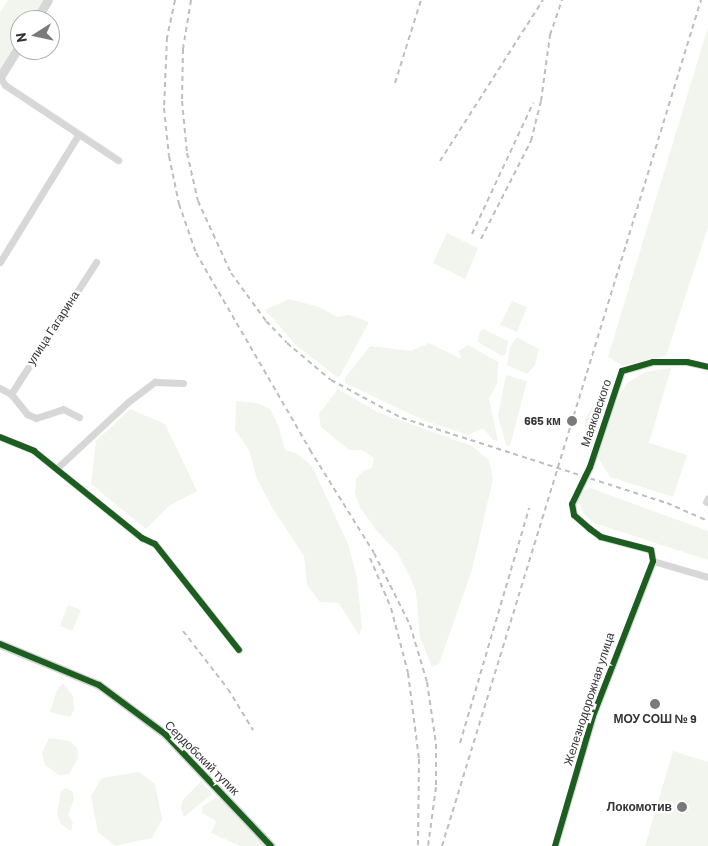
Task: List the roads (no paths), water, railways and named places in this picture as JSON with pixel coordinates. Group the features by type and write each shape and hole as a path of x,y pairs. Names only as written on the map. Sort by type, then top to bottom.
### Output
{"street":[{"path":"11,60 0,77 5,85 78,136 118,160"},
{"path":"0,262 78,136"},
{"name":"улица Гагарина","path":"11,394 96,262"},
{"name":"Маяковского","path":"653,561 651,550 602,537 574,515 572,504 590,467 622,371 653,362 687,362 708,367"},
{"path":"57,468 122,407 155,382 183,383"},
{"path":"0,388 11,394 20,408 36,418 63,409 79,416"},
{"path":"0,437 34,450 142,538 155,544 239,650"},
{"path":"653,561 708,577"},
{"name":"Железнодорожная улица","path":"555,846 593,716 653,561"},
{"name":"Сердобский тупик","path":"0,644 99,685 165,734 271,846"}],"railway":[{"path":"175,0 167,37 164,108 169,156 179,204 196,253 310,450 374,553 410,625 427,682 436,744 436,787 428,846"},
{"path":"191,0 183,49 182,101 187,153 198,201 231,273 266,321 287,343 331,380 402,418 667,503 708,521"},
{"path":"395,83 421,0"},
{"path":"440,161 543,0"},
{"path":"481,239 531,141 541,101 550,35 562,0"},
{"path":"442,846 701,0"},
{"path":"472,234 533,103"},
{"path":"460,743 529,508"},
{"path":"370,558 391,608 408,673 419,759 418,846"},
{"path":"183,631 228,689 253,730"}],"place":[{"name":"665 км","path":"572,421"},
{"name":"МОУ СОШ № 9","path":"655,704"},
{"name":"Локомотив","path":"682,807"}]}
